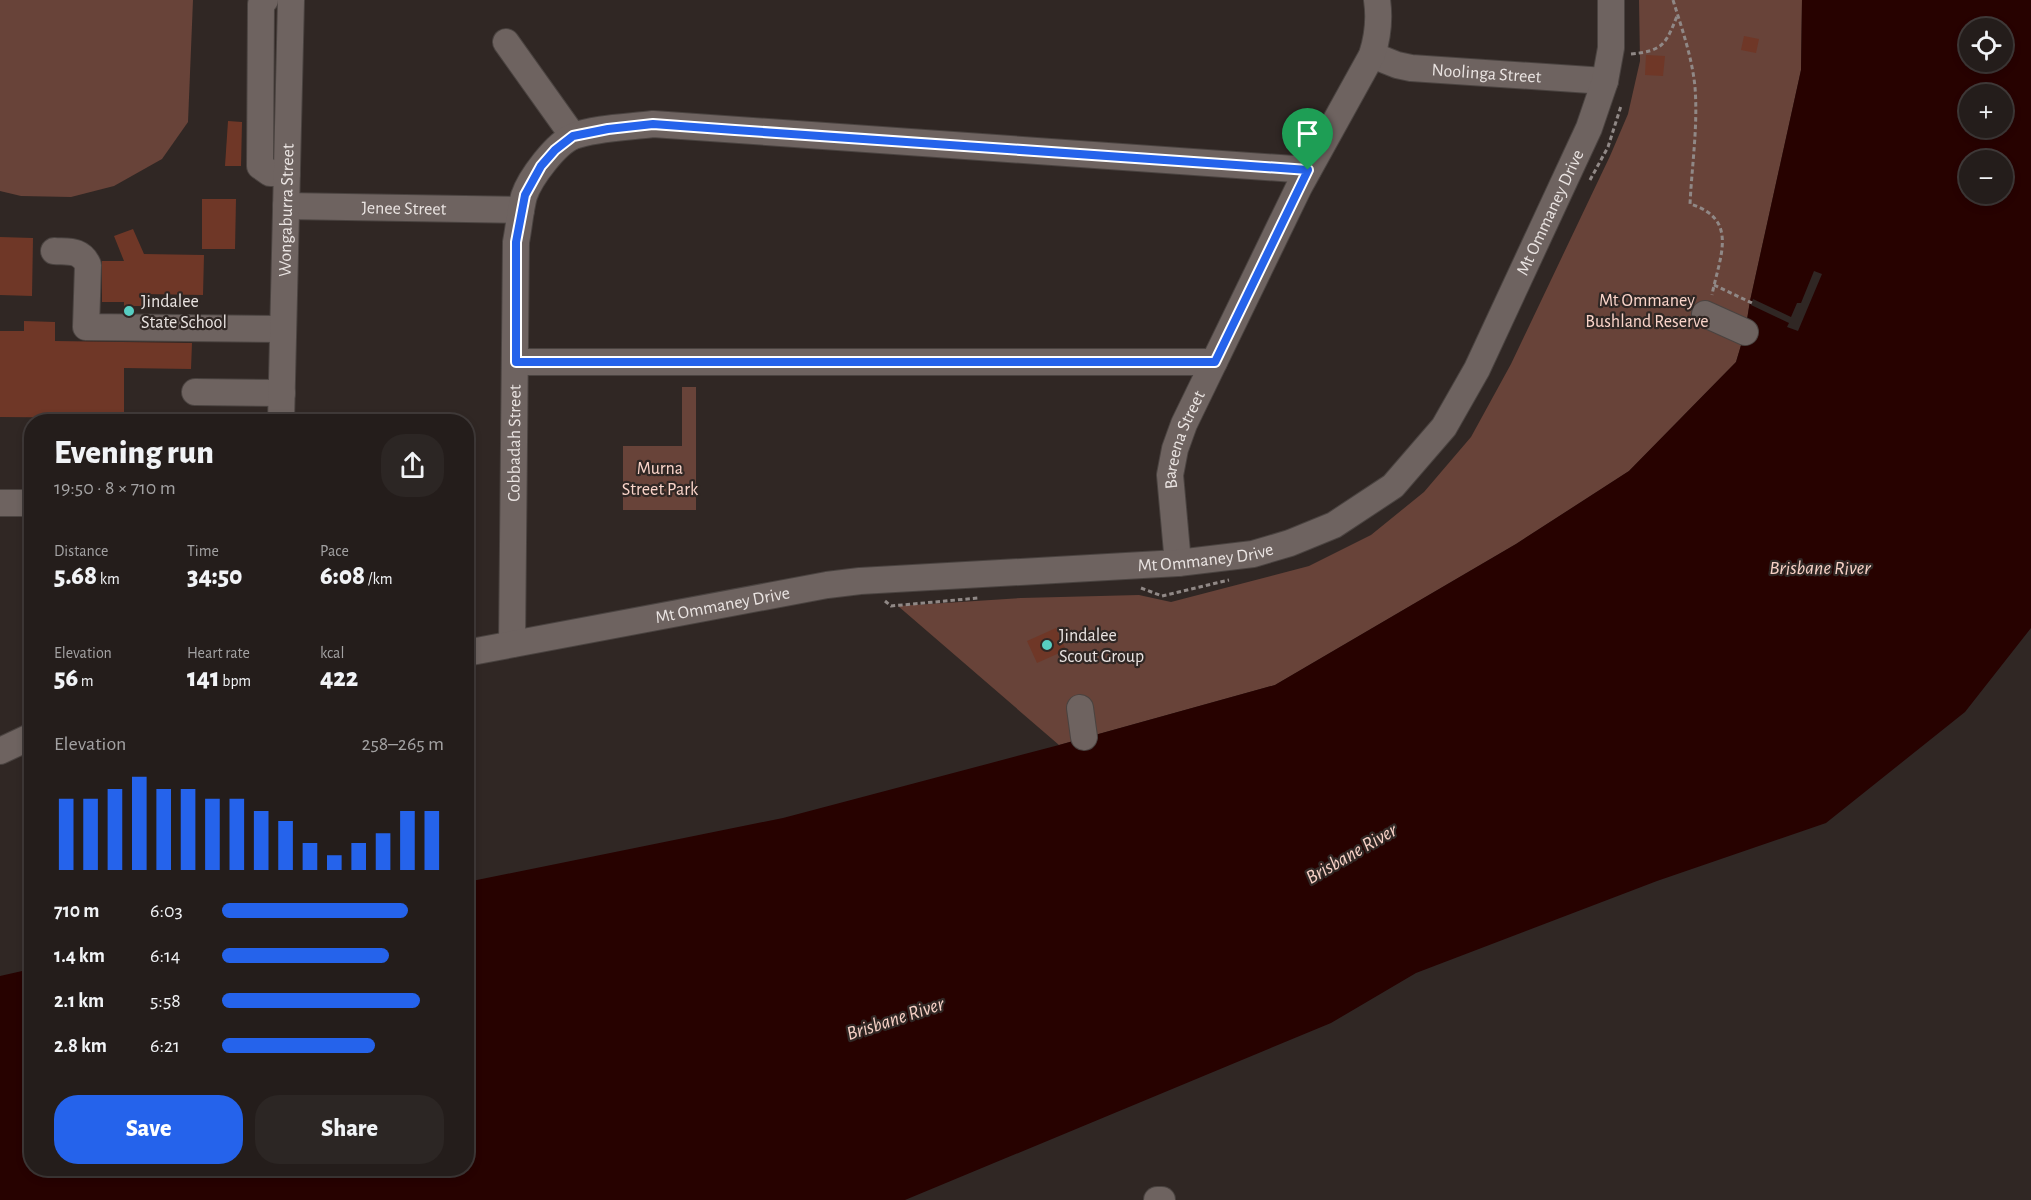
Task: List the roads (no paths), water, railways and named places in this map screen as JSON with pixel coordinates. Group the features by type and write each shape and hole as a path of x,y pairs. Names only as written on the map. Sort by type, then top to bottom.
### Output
{"street":[{"path":"265,0 261,4 260,166 270,172 287,173"},
{"name":"Wongaburra Street","path":"281,414 291,0"},
{"name":"Bareena Street","path":"1178,563 1170,475 1174,448 1195,398 1215,362 1308,170 1372,55 1380,16 1377,0"},
{"name":"Mt Ommaney Drive","path":"474,651 827,585 860,581 1178,563 1253,554 1290,543 1334,525 1394,486 1444,427 1477,369 1589,128 1605,81 1611,48 1611,0"},
{"path":"506,42 573,136"},
{"name":"Noolinga Street","path":"1372,55 1411,68 1605,81"},
{"name":"Cobbadah Street","path":"512,644 516,242 525,195 541,166 555,150 573,136 653,124 1308,170"},
{"name":"Jenee Street","path":"286,206 521,210"},
{"path":"54,251 78,252 84,257 87,265 86,327 283,329"},
{"path":"1705,314 1745,332"},
{"path":"516,362 1215,362"},
{"path":"195,392 282,393"},
{"path":"0,503 24,503"},
{"path":"1080,708 1084,737"},
{"path":"0,751 24,740"},
{"path":"1157,1200 1162,1200"}],"water":[{"name":"Brisbane River","path":"1802,0 2031,0 2031,628 1965,712 1826,823 1657,881 1416,973 1331,1023 905,1200 0,1200 0,976 24,971 24,1176 474,1176 474,881 783,818 1275,685 1516,544 1629,471 1736,362 1745,332 1801,70"}],"place":[{"name":"Jindalee State School","path":"129,311"},
{"name":"Jindalee Scout Group","path":"1047,645"}],"park label":[{"name":"Mt Ommaney Bushland Reserve","path":"1647,310"},
{"name":"Murna Street Park","path":"660,478"}]}
